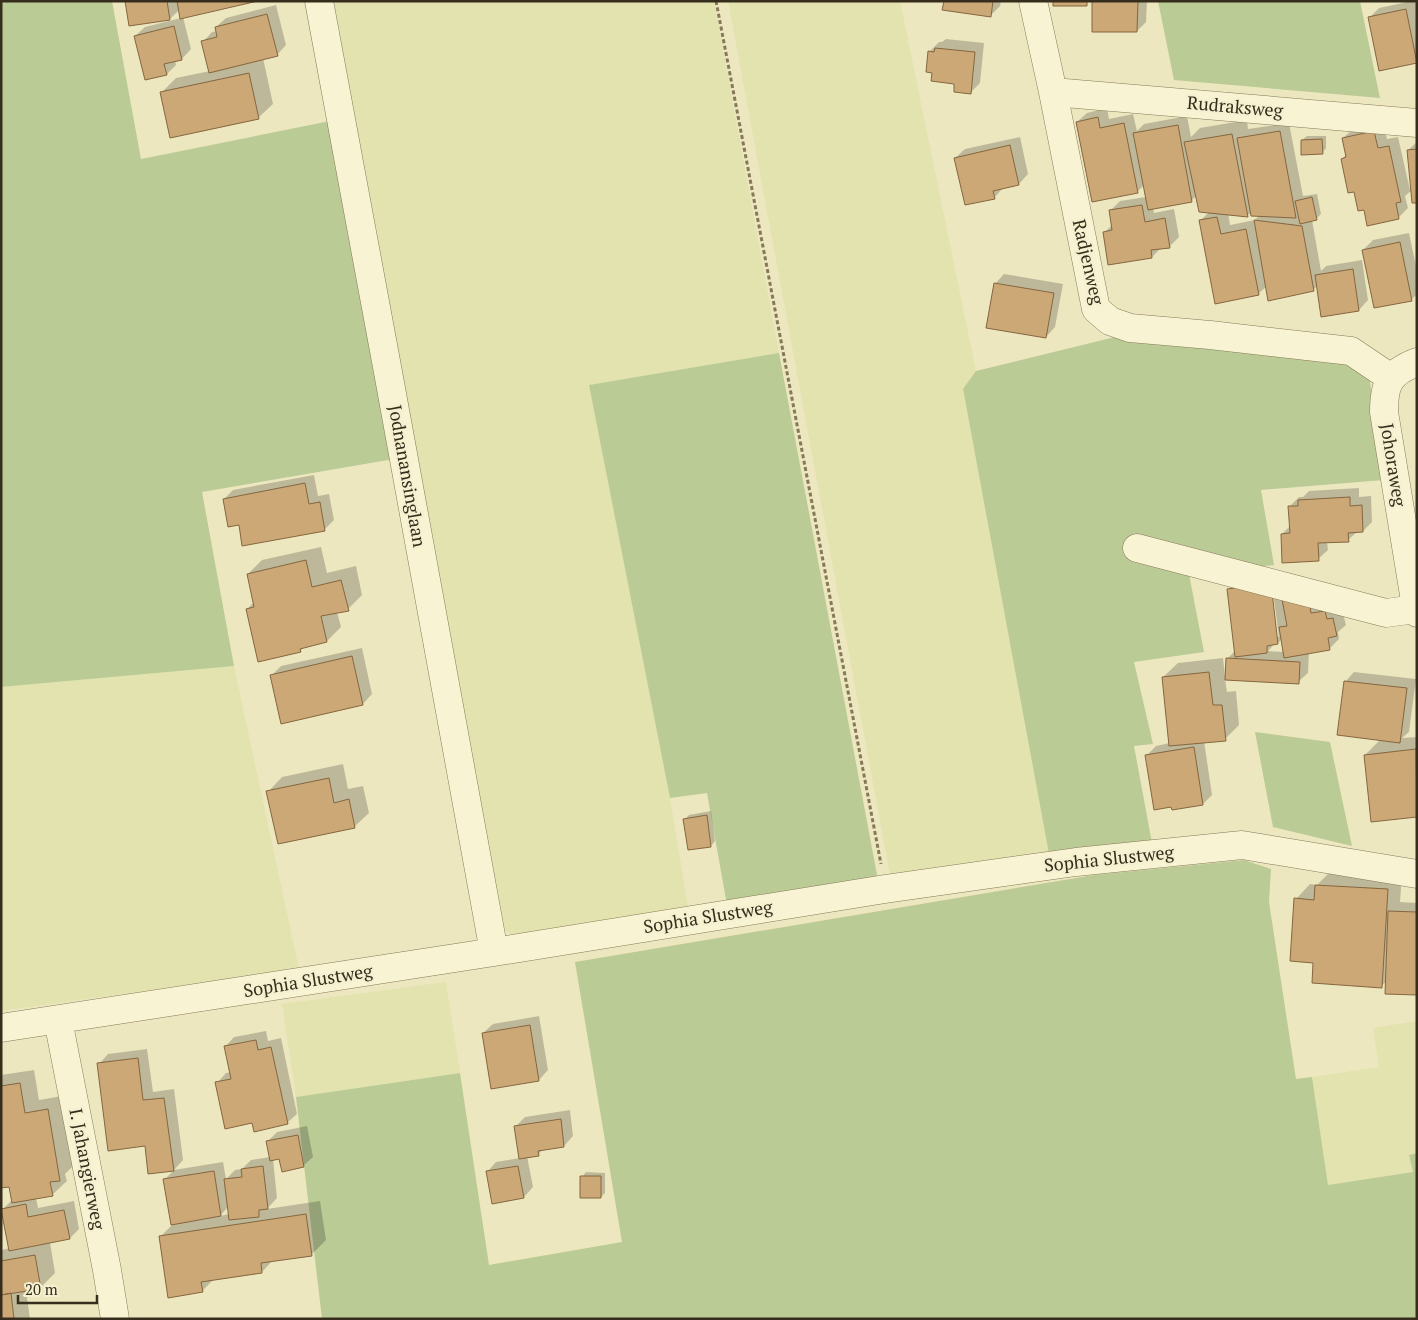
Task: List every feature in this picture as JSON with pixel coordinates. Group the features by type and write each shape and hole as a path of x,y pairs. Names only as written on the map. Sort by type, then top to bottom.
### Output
{"street":[{"name":"Jodnanansinglaan","path":"318,1 494,952"},
{"name":"Radjenweg","path":"1032,1 1096,309 1110,321 1130,328 1351,351 1391,378"},
{"name":"Rudraksweg","path":"1052,92 1417,122"},
{"path":"1391,378 1402,368 1417,362"},
{"name":"Johoraweg","path":"1391,378 1384,395 1384,412 1416,611"},
{"path":"1137,548 1386,613 1416,611"},
{"name":"Sophia Slustweg","path":"1,1028 886,889 1076,862 1242,845 1417,874"},
{"name":"I. Jahangierweg","path":"58,1020 115,1319"}],"path":[{"path":"716,1 886,889"}],"green space":[{"path":"1,1 112,1 141,159 330,121 394,459 202,492 234,666 1,687"},
{"path":"326,1 714,1 779,353 589,385 670,798 689,913 524,939 507,932 499,924"},
{"path":"728,1 900,1 976,371 963,390 1049,854 890,875"},
{"path":"1158,1 1360,1 1380,98 1174,80"},
{"path":"1115,337 1350,358 1363,370 1370,382 1384,480 1261,490 1274,565 1189,574 1204,652 1134,662 1153,744 1134,746 1152,843 1049,854 963,389 976,371"},
{"path":"779,353 878,880 727,905 707,793 670,798 589,385"},
{"path":"234,666 299,969 1,1011 1,687"},
{"path":"1255,732 1330,742 1352,846 1273,827"},
{"path":"1244,860 1271,869 1269,902 1296,1079 1312,1077 1328,1185 1413,1172 1409,1155 1417,1153 1417,1319 322,1319 296,1097 460,1073 489,1265 622,1242 575,962 1094,875"},
{"path":"446,982 460,1073 296,1097 282,1004"},
{"path":"1417,1021 1417,1153 1409,1155 1413,1172 1328,1185 1312,1077 1379,1067 1373,1028"}],"building":[{"path":"125,1 167,1 170,20 129,26"},
{"path":"177,1 258,1 180,19"},
{"path":"944,1 993,1 991,17 942,10"},
{"path":"1053,1 1087,1 1087,6 1053,6"},
{"path":"1092,1 1138,1 1137,32 1092,32"},
{"path":"1406,9 1417,63 1379,71 1368,17"},
{"path":"267,14 278,56 209,73 201,41 217,37 215,27"},
{"path":"174,26 182,60 164,64 167,75 145,80 134,36"},
{"path":"935,48 975,52 971,94 954,92 954,84 931,81 932,73 926,72 928,51 934,52"},
{"path":"249,73 259,119 170,138 160,92"},
{"path":"1098,117 1100,128 1124,123 1138,193 1092,202 1076,122"},
{"path":"1178,125 1192,202 1148,210 1133,133"},
{"path":"1280,131 1296,218 1251,216 1237,138"},
{"path":"1374,131 1378,148 1389,146 1401,202 1396,203 1399,219 1367,226 1364,210 1358,211 1354,192 1348,193 1341,159 1346,157 1342,138"},
{"path":"1232,134 1248,217 1199,212 1184,142"},
{"path":"1322,139 1323,154 1301,155 1301,140"},
{"path":"1010,145 1019,185 993,191 995,199 965,205 954,158"},
{"path":"1417,149 1417,203 1412,203 1407,150"},
{"path":"1312,197 1317,220 1300,224 1295,201"},
{"path":"1142,205 1145,222 1165,218 1170,248 1151,250 1152,258 1108,265 1103,232 1112,230 1109,210"},
{"path":"1217,217 1221,234 1246,229 1259,295 1215,304 1199,220"},
{"path":"1254,220 1302,226 1314,291 1268,301"},
{"path":"1400,242 1412,301 1374,308 1362,250"},
{"path":"1353,269 1359,311 1321,317 1315,275"},
{"path":"994,283 1054,293 1046,338 986,328"},
{"path":"305,483 309,504 320,502 325,531 242,546 239,525 228,527 223,499"},
{"path":"1350,497 1350,506 1362,505 1363,532 1348,533 1349,542 1318,543 1319,561 1282,563 1281,534 1290,533 1288,506 1298,506 1298,500"},
{"path":"306,560 312,587 341,580 349,611 321,616 327,642 300,649 301,652 258,662 246,609 254,607 247,574"},
{"path":"1271,583 1278,644 1267,646 1267,653 1235,657 1227,589"},
{"path":"1308,595 1311,613 1325,611 1327,619 1333,618 1337,636 1328,638 1330,650 1284,658 1279,627 1287,626 1282,599"},
{"path":"352,656 363,705 281,724 270,675"},
{"path":"1226,658 1300,662 1299,684 1225,680"},
{"path":"1209,672 1213,705 1222,705 1226,741 1169,746 1162,677"},
{"path":"1344,681 1407,688 1400,743 1337,735"},
{"path":"1194,747 1203,805 1172,810 1171,807 1154,810 1145,755"},
{"path":"1416,749 1417,817 1371,822 1364,755"},
{"path":"329,778 334,803 349,799 355,828 278,844 266,791"},
{"path":"707,815 711,847 688,850 683,819"},
{"path":"1315,885 1388,889 1382,988 1312,983 1313,963 1290,961 1294,898 1314,900"},
{"path":"1388,911 1417,912 1417,995 1385,994"},
{"path":"530,1025 539,1081 491,1089 482,1033"},
{"path":"256,1040 258,1050 271,1047 288,1124 254,1132 252,1123 225,1129 215,1082 231,1079 224,1046"},
{"path":"138,1058 143,1100 164,1098 174,1171 148,1174 145,1146 108,1151 97,1063"},
{"path":"20,1083 25,1113 48,1109 60,1181 50,1182 53,1196 12,1203 9,1187 1,1188 1,1086"},
{"path":"561,1119 564,1147 538,1151 539,1156 519,1159 514,1126"},
{"path":"298,1135 304,1167 282,1172 279,1159 270,1161 266,1141"},
{"path":"263,1166 268,1209 259,1210 259,1217 229,1220 224,1179 242,1177 241,1169"},
{"path":"518,1166 524,1198 492,1204 486,1171"},
{"path":"214,1171 221,1216 171,1225 163,1179"},
{"path":"580,1176 601,1176 601,1198 580,1198"},
{"path":"26,1204 28,1217 64,1210 70,1239 9,1251 1,1209"},
{"path":"306,1214 312,1256 261,1263 262,1273 201,1282 203,1292 168,1298 159,1236"},
{"path":"35,1255 41,1289 1,1295 1,1261"},
{"path":"11,1293 14,1319 1,1319 1,1295"}]}
